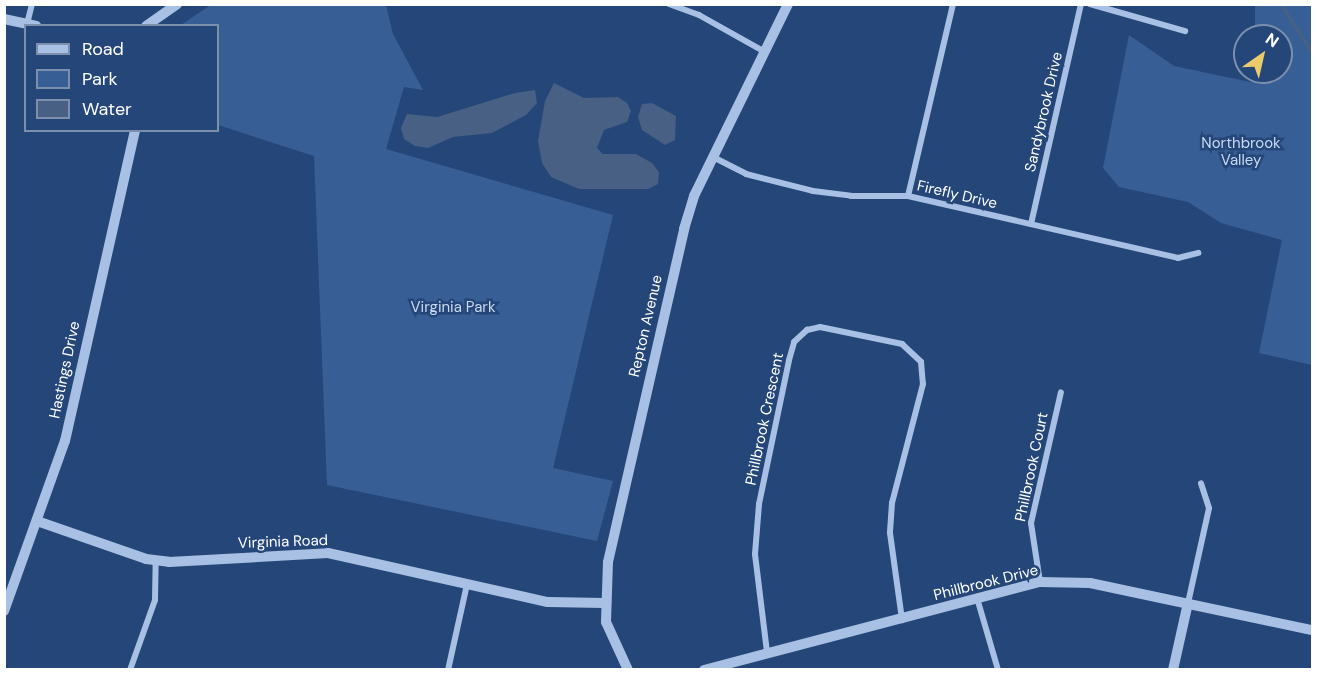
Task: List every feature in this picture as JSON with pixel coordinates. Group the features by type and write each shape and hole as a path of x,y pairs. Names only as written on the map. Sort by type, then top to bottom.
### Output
{"street":[{"path":"32,4 32,24"},
{"path":"149,24 177,4"},
{"path":"669,4 699,15 765,52"},
{"name":"Repton Avenue","path":"628,669 616,649 604,603 608,562 684,229 694,196 788,4"},
{"path":"908,196 953,4"},
{"name":"Sandybrook Drive","path":"1031,224 1081,4"},
{"path":"1090,4 1185,31"},
{"path":"4,19 27,24"},
{"name":"Hastings Drive","path":"4,611 65,441 135,132"},
{"name":"Firefly Drive","path":"713,157 746,174 813,191 850,196 908,196 1178,258 1197,253"},
{"name":"Phillbrook Crescent","path":"767,652 754,554 759,504 789,360 794,342 807,330 820,327 902,344 921,362 923,384 892,504 890,533 902,620"},
{"name":"Phillbrook Court","path":"1040,582 1031,523 1061,392"},
{"path":"1173,669 1209,508 1201,483"},
{"name":"Virginia Road","path":"37,521 156,561 328,553 548,602 604,603"},
{"path":"130,669 155,600 156,561"},
{"name":"Phillbrook Drive","path":"704,669 902,620 1040,582 1090,583 1312,630"},
{"path":"448,669 467,584"},
{"path":"977,598 998,669"}],"green space":[{"name":"Virginia Park","path":"212,4 386,5 393,34 423,90 404,87 386,149 613,215 553,468 613,481 597,541 327,485 314,156 219,125 219,24 182,24"},
{"name":"Northbrook Valley","path":"1255,5 1312,5 1312,365 1259,353 1282,240 1221,223 1188,202 1119,187 1103,168 1129,35 1174,66 1233,78 1233,84 1293,84 1293,24 1255,24"}],"water":[{"path":"554,83 584,98 618,97 627,103 631,111 627,122 604,130 597,148 603,154 636,154 652,163 659,172 658,184 648,189 579,189 551,177 542,163 538,141 545,101"},
{"path":"535,90 537,103 526,115 492,133 453,137 428,148 415,146 404,139 401,128 407,114 437,117 515,93"},
{"path":"652,103 676,116 675,140 665,145 642,130 638,117 642,104"}],"waterway":[{"path":"1281,4 1312,53"}]}
